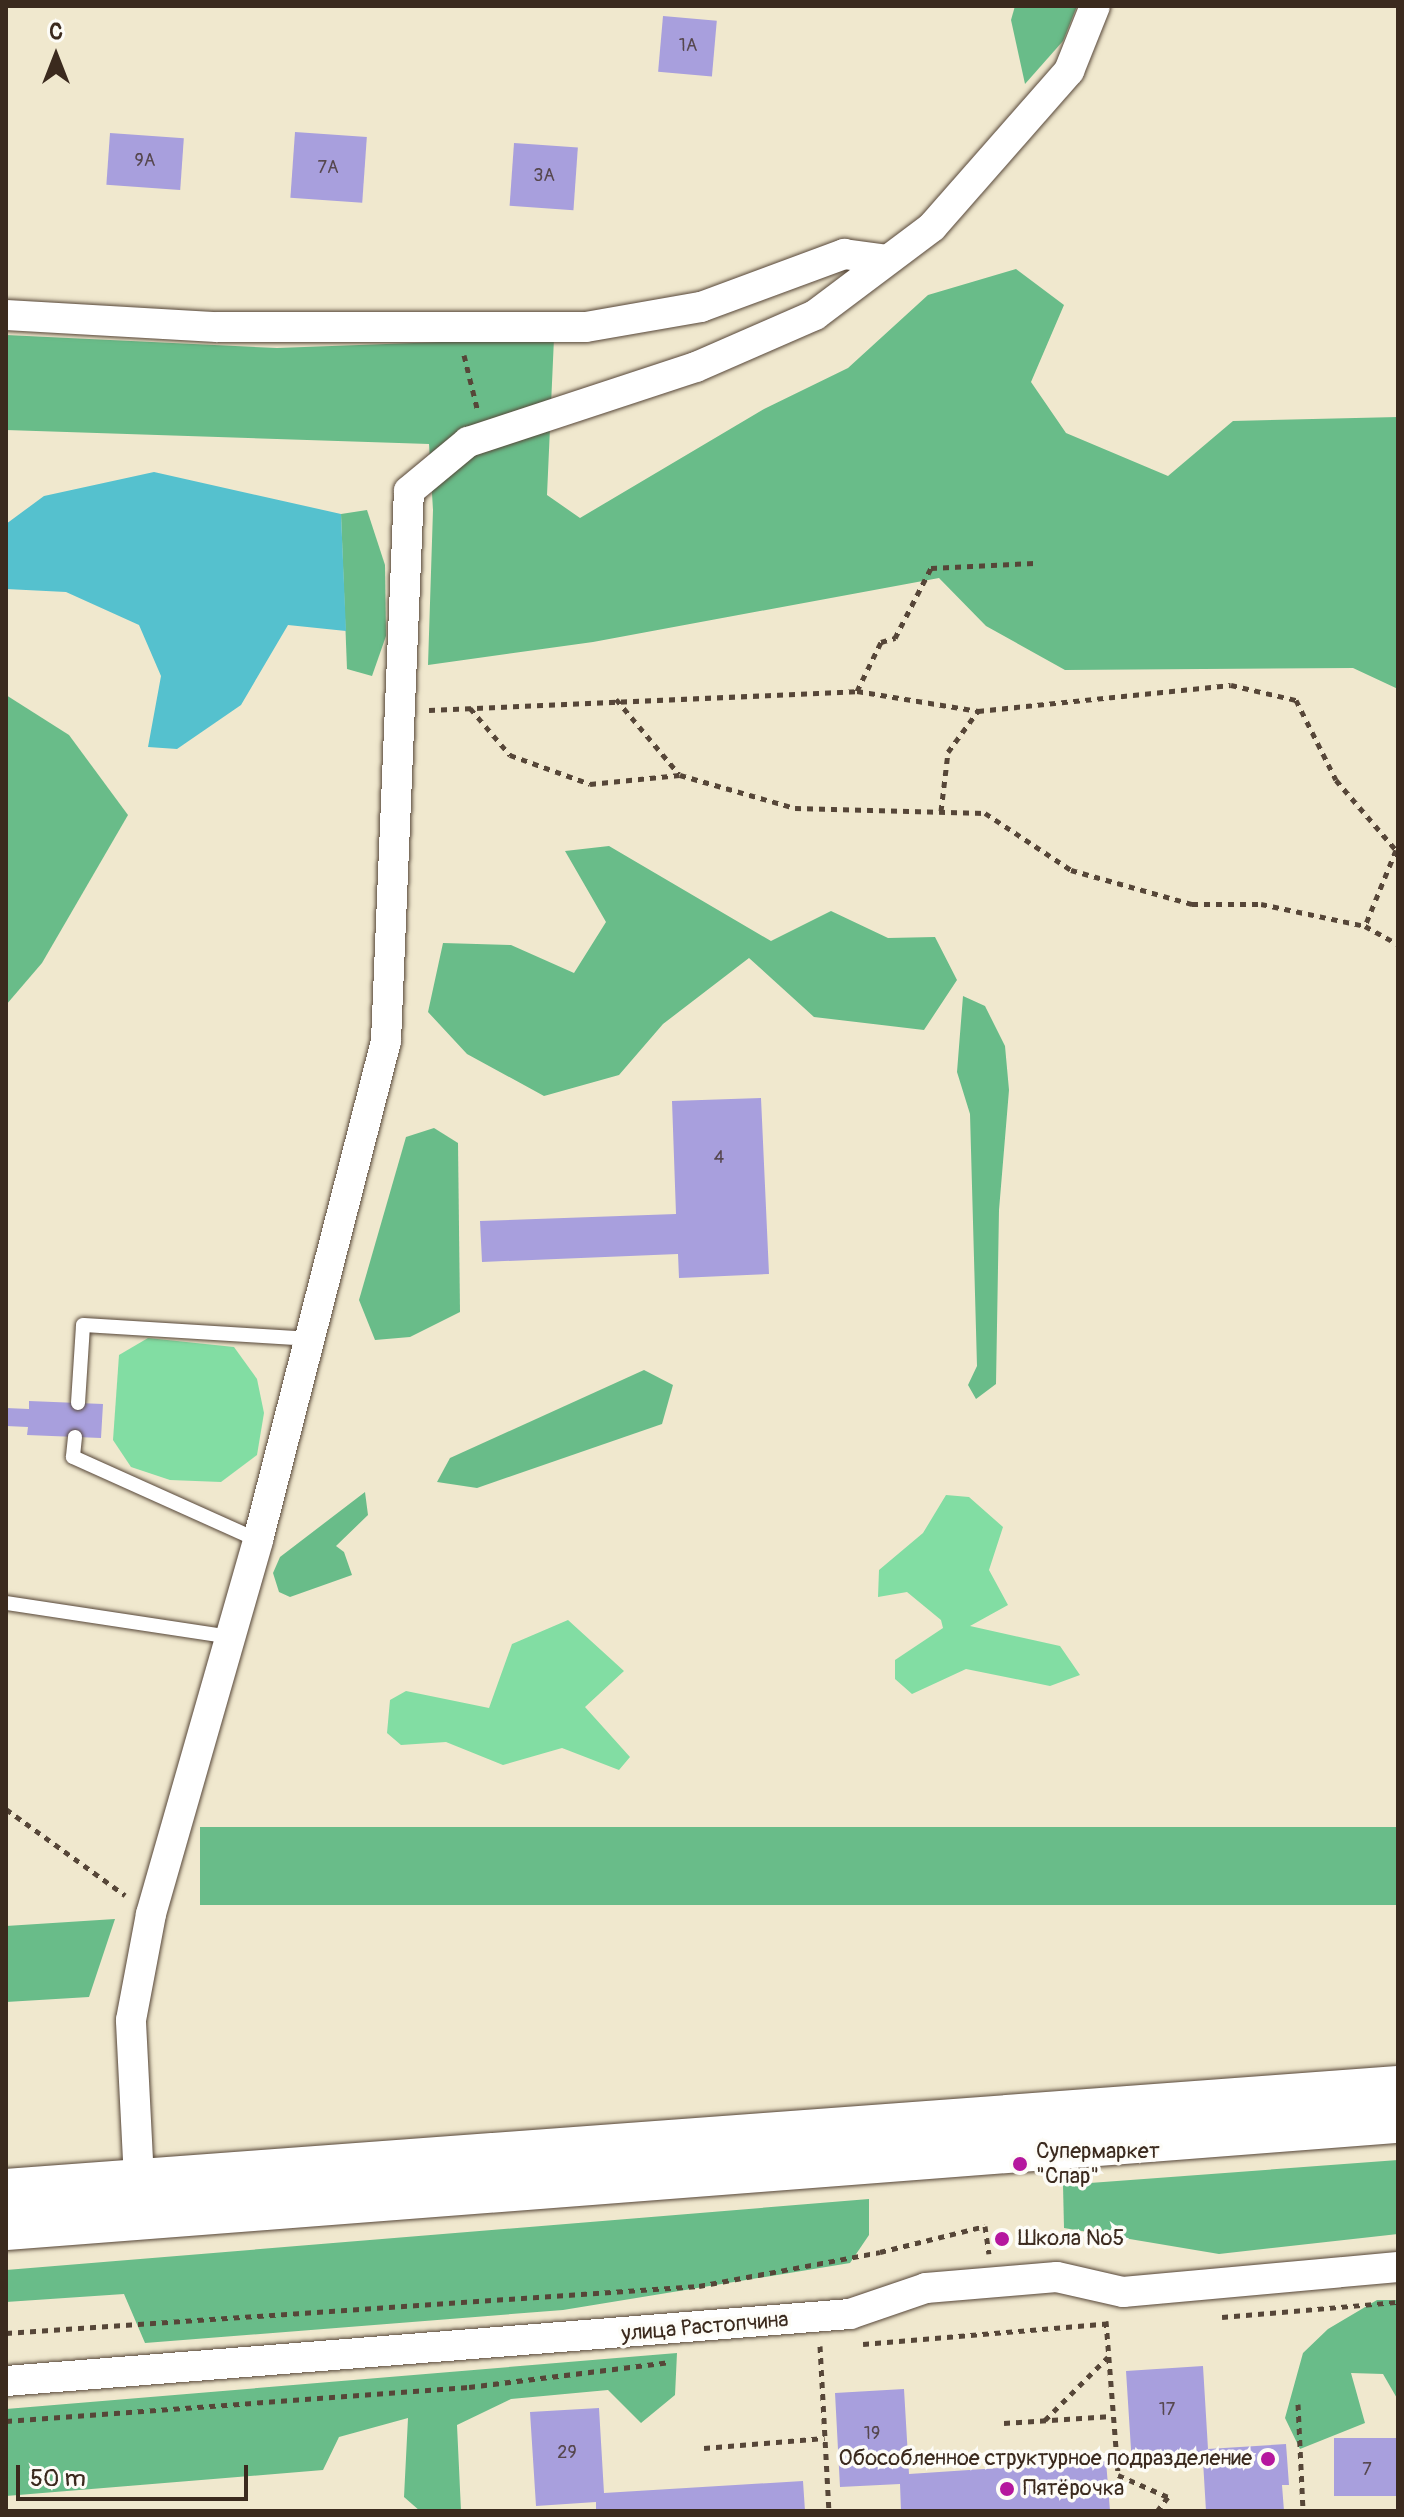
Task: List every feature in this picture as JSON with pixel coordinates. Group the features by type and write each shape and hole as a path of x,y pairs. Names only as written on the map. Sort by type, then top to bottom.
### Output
{"highway":[{"path":"6,2191 1398,2088"},
{"path":"6,2228 1398,2121"}],"street":[{"path":"139,2180 131,2020 151,1914 258,1540 386,1041 409,491 468,442 696,367 815,315 932,227 1069,71 1095,6"},
{"path":"6,315 217,327 586,327 701,307 844,254 887,260"},
{"name":"улица Растопчина","path":"6,2381 820,2332 850,2314 926,2288 1057,2277 1123,2292 1398,2267"}],"lane":[{"path":"78,1403 83,1325 309,1339"},
{"path":"75,1437 73,1457 258,1540"},
{"path":"6,1603 231,1637"}],"path":[{"path":"857,691 881,642 895,638 931,568 1035,563"},
{"path":"400,712 552,701 857,691 978,711 1231,685 1296,700 1336,780 1396,850 1365,926"},
{"path":"616,699 680,775"},
{"path":"469,707 510,755 590,784 680,775 795,808 985,813 1071,870 1192,904 1261,904 1365,926 1398,944"},
{"path":"941,811 948,752 978,711"},
{"path":"6,1809 151,1914"},
{"path":"6,2333 699,2286 880,2252 985,2226"},
{"path":"1104,2288 1118,2475 1168,2497 1157,2511"},
{"path":"1216,2317 1398,2302"},
{"path":"850,2345 1122,2323"},
{"path":"820,2332 835,2346"},
{"path":"805,2348 820,2332"},
{"path":"820,2332 829,2511"},
{"path":"1045,2420 1108,2357"},
{"path":"6,2421 469,2387 683,2360"},
{"path":"1298,2404 1303,2511"},
{"path":"1004,2423 1112,2416"},
{"path":"704,2448 825,2438"}],"green space":[{"path":"1015,6 1077,6 1063,41 1025,84 1011,20"},
{"path":"1016,269 1064,305 1031,382 1066,433 1168,476 1233,421 1398,417 1398,689 1353,668 1065,670 986,626 939,578 593,642 428,665 433,510 429,444 6,430 6,335 277,348 554,338 547,495 580,518 764,409 848,368 928,295"},
{"path":"367,510 385,565 386,636 372,676 347,669 341,514"},
{"path":"6,695 69,735 128,815 42,963 6,1005"},
{"path":"609,846 771,941 831,911 888,938 935,937 957,980 924,1030 814,1017 749,958 663,1024 619,1075 544,1096 467,1054 428,1012 443,943 511,945 574,973 606,922 565,851"},
{"path":"963,996 985,1006 1005,1046 1009,1090 999,1210 996,1384 976,1399 968,1385 977,1366 970,1114 957,1072"},
{"path":"434,1128 458,1143 460,1312 410,1337 375,1340 359,1300 406,1137"},
{"path":"148,1338 234,1347 257,1379 264,1413 257,1455 221,1482 170,1480 131,1467 113,1440 119,1355"},
{"path":"644,1370 673,1385 662,1424 477,1488 437,1482 450,1458"},
{"path":"365,1492 368,1515 336,1546 344,1552 352,1575 290,1597 279,1592 273,1573 280,1557"},
{"path":"946,1495 969,1497 1003,1527 989,1570 1008,1605 970,1626 1060,1646 1080,1675 1050,1686 966,1669 912,1694 895,1679 895,1660 943,1628 941,1620 907,1592 878,1597 879,1570 923,1533"},
{"path":"568,1620 624,1671 585,1707 630,1757 619,1770 562,1748 503,1765 446,1742 401,1745 387,1733 390,1700 406,1691 489,1708 512,1644"},
{"path":"200,1827 1398,1827 1398,1905 200,1905"},
{"path":"115,1919 89,1997 6,2002 6,1926"},
{"path":"1398,2160 1398,2234 1219,2254 1064,2228 1063,2185"},
{"path":"869,2199 869,2235 850,2263 563,2310 145,2343 124,2294 6,2302 6,2270"},
{"path":"1377,2300 1398,2300 1398,2400 1383,2374 1351,2373 1365,2423 1300,2449 1285,2418 1303,2353 1328,2329"},
{"path":"677,2353 675,2395 641,2423 608,2390 511,2399 457,2425 461,2511 420,2511 404,2497 408,2418 339,2437 323,2470 6,2496 6,2409"}],"water":[{"path":"154,472 341,514 346,631 288,625 241,705 177,749 148,747 161,676 139,625 66,592 6,589 6,524 44,496"}],"building":[{"path":"663,16 717,21 712,76 658,72"},
{"path":"295,132 367,137 362,203 290,198"},
{"path":"110,133 184,138 180,190 106,185"},
{"path":"514,143 578,147 573,210 510,206"},
{"path":"761,1098 769,1274 679,1278 678,1254 482,1262 480,1221 676,1214 672,1101"},
{"path":"29,1401 103,1404 101,1438 27,1435 28,1427 6,1426 6,1408 29,1409"},
{"path":"1203,2366 1208,2449 1286,2444 1289,2485 1282,2485 1284,2511 1206,2511 1203,2461 1132,2465 1126,2371"},
{"path":"904,2389 909,2474 1106,2461 1110,2511 901,2511 900,2484 840,2487 835,2393"},
{"path":"599,2408 604,2493 803,2481 805,2511 596,2511 596,2502 536,2506 530,2412"},
{"path":"1334,2438 1398,2438 1398,2496 1334,2496"}],"place":[{"name":"Супермаркет \"Спар\"","path":"1020,2164"},
{"name":"Школа №5","path":"1002,2239"},
{"name":"Обособленное структурное подразделение","path":"1268,2459"},
{"name":"Пятёрочка","path":"1007,2489"}]}
